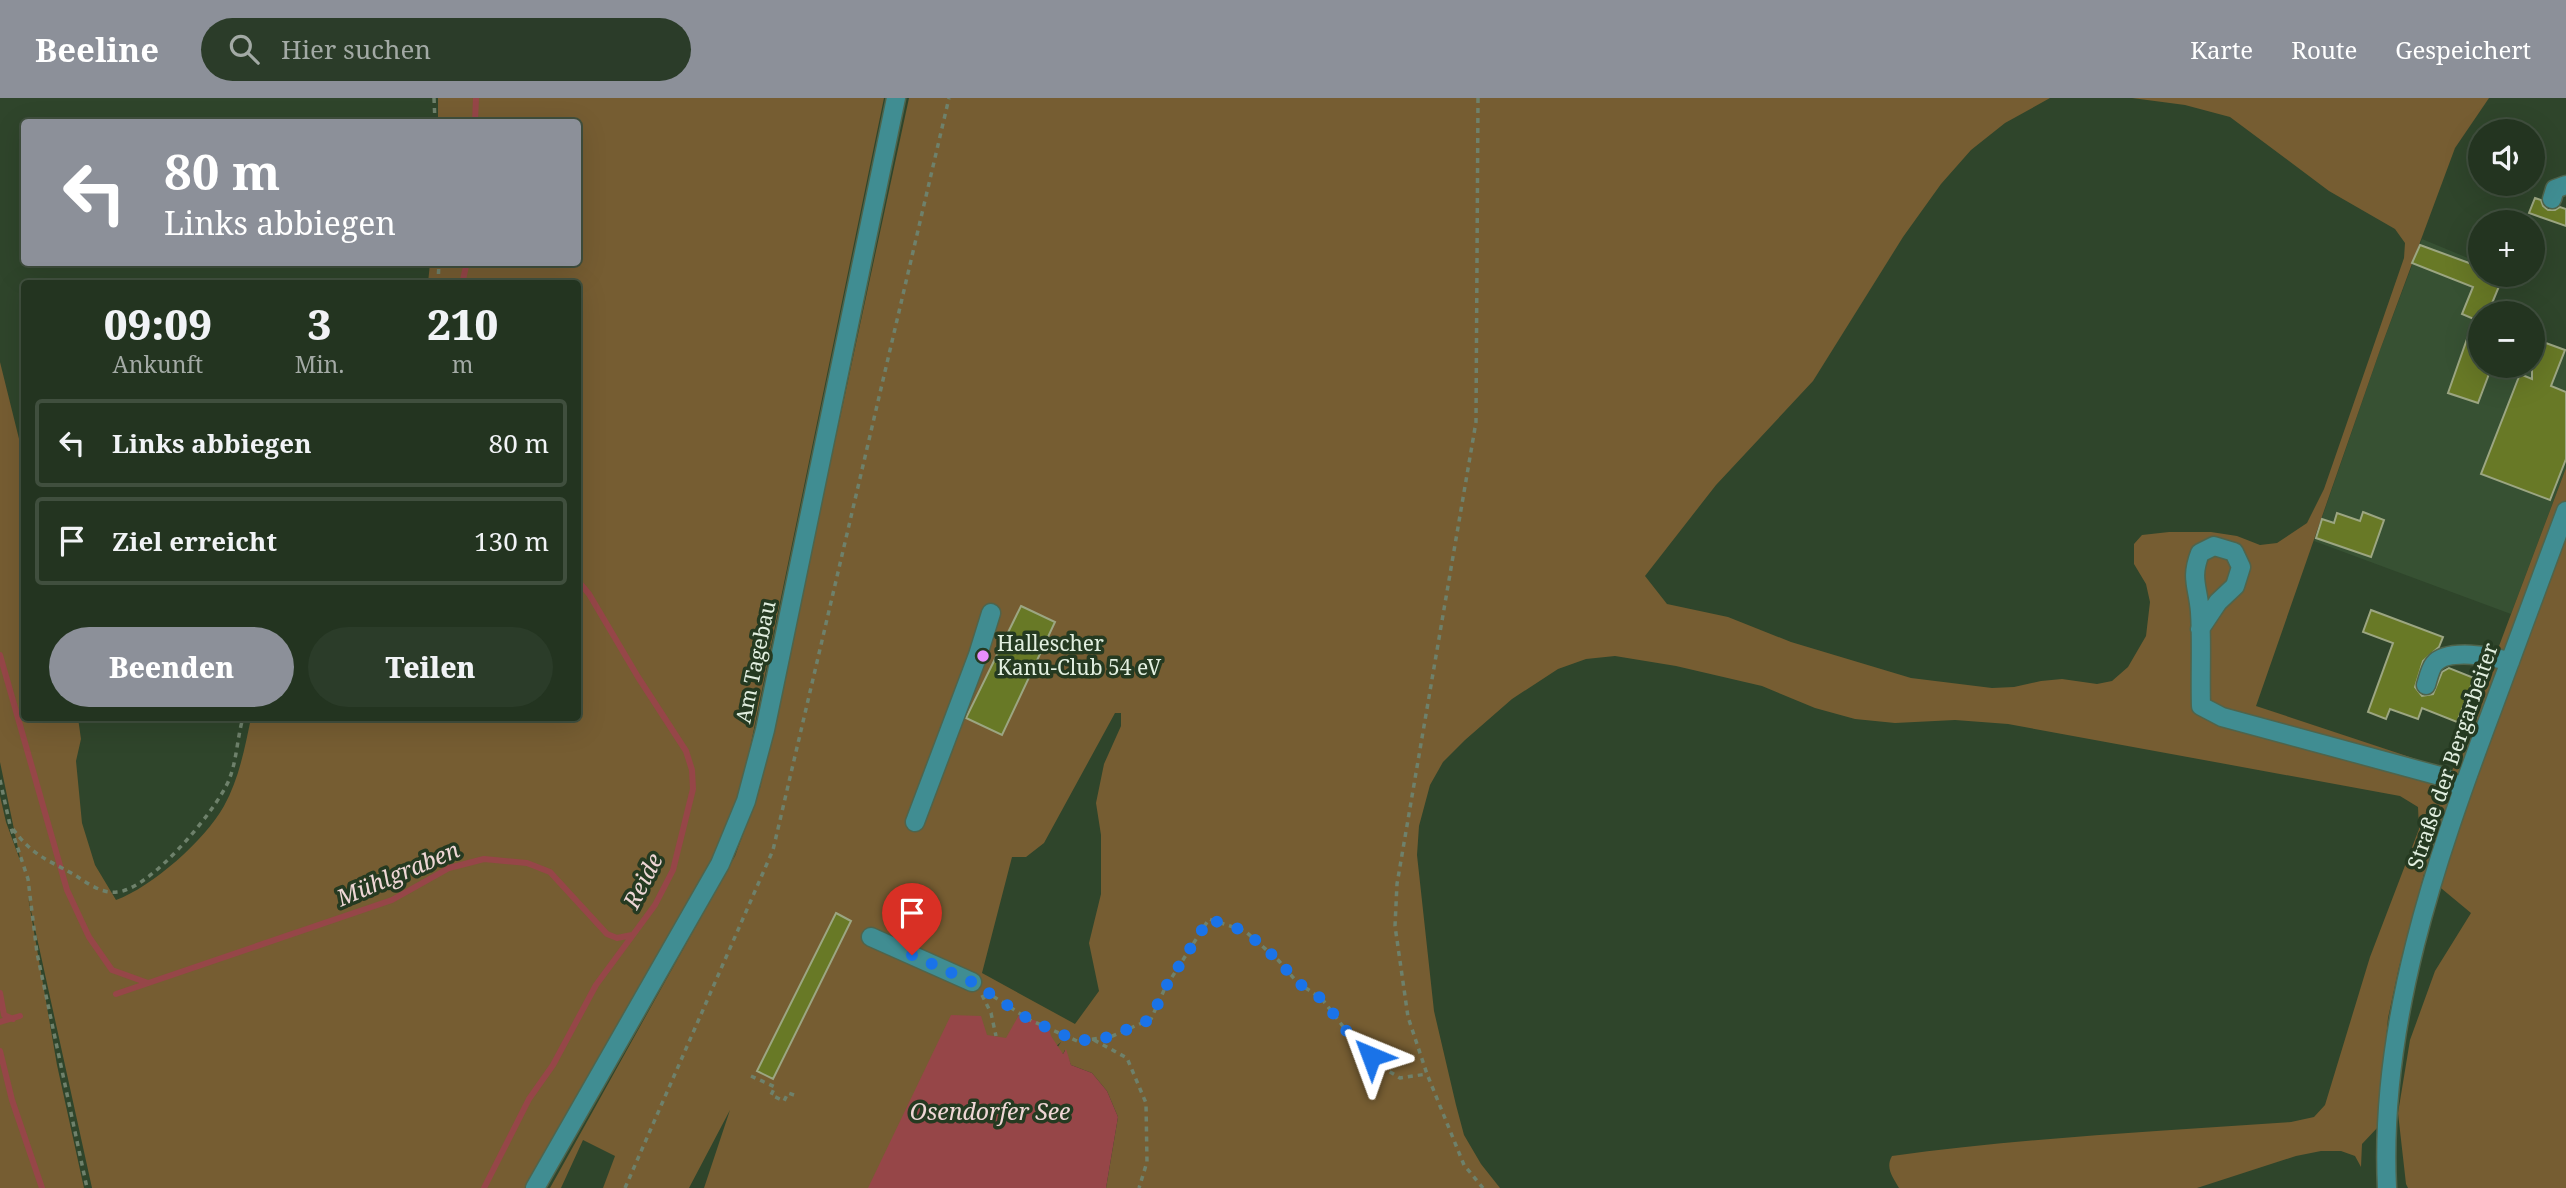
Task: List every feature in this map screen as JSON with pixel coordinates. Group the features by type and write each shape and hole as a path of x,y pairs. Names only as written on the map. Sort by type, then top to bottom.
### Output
{"street":[{"name":"Am Tagebau","path":"535,1188 713,876 746,801 765,730 896,98"},
{"path":"2552,199 2555,189 2566,185"},
{"name":"Straße der Bergarbeiter","path":"2387,1188 2386,1137 2393,1060 2404,990 2447,833 2566,511"},
{"path":"915,822 978,655 991,613"},
{"path":"2200,629 2202,706 2222,717 2441,776 2463,788"},
{"path":"2426,685 2434,664 2444,657 2492,655 2510,662"},
{"path":"871,937 972,982"}],"path":[{"path":"434,98 435,119"},
{"path":"625,1188 773,850 949,98"},
{"path":"1478,98 1476,422 1397,884 1395,926 1408,1017 1427,1074 1464,1165 1483,1188"},
{"path":"10,825 27,848 37,854 103,891 124,891 139,883 170,857 215,806 228,784 242,721"},
{"path":"0,780 10,825 28,879 37,953 87,1188"},
{"path":"972,982 1030,1020 1077,1041 1110,1037 1151,1019 1165,988 1209,919 1245,931 1278,960 1297,982 1322,999 1355,1042 1387,1070 1400,1078 1427,1074"},
{"path":"972,982 990,1013 996,1036"},
{"path":"1092,1039 1127,1058 1146,1103 1147,1162 1139,1188"},
{"path":"751,1076 775,1087 771,1095 784,1101 788,1093 794,1096"}],"shaded area":[{"path":"438,98 884,98 743,782 730,819 704,876 567,1115 529,1188 92,1188 28,897 57,1065 84,1188 0,1188 0,796 21,863 0,762 0,362 21,447 21,721 78,721 81,739 76,761 82,823 95,865 116,900 161,874 191,847 215,819 234,785 250,721 581,721 581,280 428,280 430,266 581,266 581,119 438,119"},
{"path":"909,98 2050,98 2005,123 1971,150 1941,184 1903,237 1813,381 1716,485 1645,576 1667,604 1728,617 1791,642 1911,678 1992,688 2062,679 2097,684 2112,681 2128,667 2146,636 2150,602 2146,584 2134,564 2134,544 2142,535 2211,532 2237,536 2260,545 2277,543 2307,523 2324,489 2404,258 2405,243 2395,229 2329,191 2230,117 2185,105 2132,98 2489,98 2475,119 2468,119 2468,129 2455,148 2380,350 2256,706 2452,771 2566,468 2566,1188 2408,1188 2406,1184 2398,1113 2410,1040 2435,971 2471,913 2424,874 2388,1018 2378,1127 2362,1144 2361,1167 2355,1156 2341,1151 2321,1151 2296,1156 2197,1188 1899,1188 1890,1168 1892,1156 2041,1140 2291,1122 2314,1117 2325,1105 2370,957 2419,829 2418,807 2400,796 2008,724 1955,720 1895,723 1855,719 1815,708 1762,686 1676,666 1615,656 1586,659 1558,669 1512,699 1443,762 1430,785 1419,826 1417,855 1434,1011 1464,1135 1481,1164 1500,1188 1106,1188 1118,1117 1107,1091 1092,1073 1071,1065 1065,1050 1063,1054 1057,1048 1061,1042 893,1188 704,1188 730,1110 689,1188 603,1188 615,1156 583,1140 561,1188 550,1188 735,856 760,788","holes":["1115,713 1121,713 1121,726 1104,764 1096,803 1101,835 1101,894 1089,943 1099,991 1075,1024 982,973 1012,857 1026,857 1044,843"]},
{"path":"2422,239 2468,258 2468,287 2499,287 2493,301 2468,301 2468,378 2545,378 2545,343 2566,351 2566,468 2511,614 2314,541 2380,350"}],"water":[{"name":"Osendorfer See","path":"951,1015 981,1016 987,1035 1006,1038 1019,1015 1048,1025 1051,1036 1063,1054 1066,1049 1071,1065 1092,1073 1107,1091 1118,1117 1106,1188 868,1188"}],"building":[{"path":"2535,198 2541,200 2548,210 2560,207 2566,209 2566,226 2545,219 2545,210 2530,210"},
{"path":"2420,245 2468,263 2468,285 2412,263"},
{"path":"2473,287 2499,287 2493,301 2468,301 2468,316 2462,314"},
{"path":"2468,336 2468,378 2487,378 2478,403 2448,393"},
{"path":"2545,343 2565,350 2551,386 2566,392 2566,459 2550,500 2481,474 2518,378 2545,378"},
{"path":"2363,512 2384,520 2371,557 2316,538 2322,519 2334,523 2337,513 2360,521"},
{"path":"1021,606 1055,622 1002,735 966,718"},
{"path":"2371,610 2443,637 2439,647 2423,661 2415,687 2422,696 2433,694 2442,672 2449,668 2474,678 2457,722 2422,708 2418,719 2390,709 2386,719 2368,712 2393,643 2363,632"},
{"path":"836,913 851,921 773,1079 757,1071"}],"waterway":[{"name":"Reide","path":"475,119 476,98"},
{"name":"Reide","path":"463,280 466,266"},
{"name":"Reide","path":"484,1188 529,1099 553,1065 596,985 655,905 673,870 693,789 692,770 686,751 581,585"},
{"path":"0,655 67,890 89,937 112,970 148,983"},
{"name":"Mühlgraben","path":"116,994 392,900 449,868 484,859 527,863 550,872 607,934 617,938 632,935"},
{"path":"0,993 4,1015 13,1019"},
{"name":"Mühlgraben","path":"0,1022 20,1016"},
{"path":"0,1051 12,1100 42,1188"}],"place":[{"name":"Hallescher Kanu-Club 54 eV","path":"983,656"}],"route":[{"path":"912,955 972,982 1030,1020 1077,1041 1110,1037 1151,1019 1165,988 1209,919 1245,931 1278,960 1297,982 1322,999 1355,1042 1371,1056"}]}
